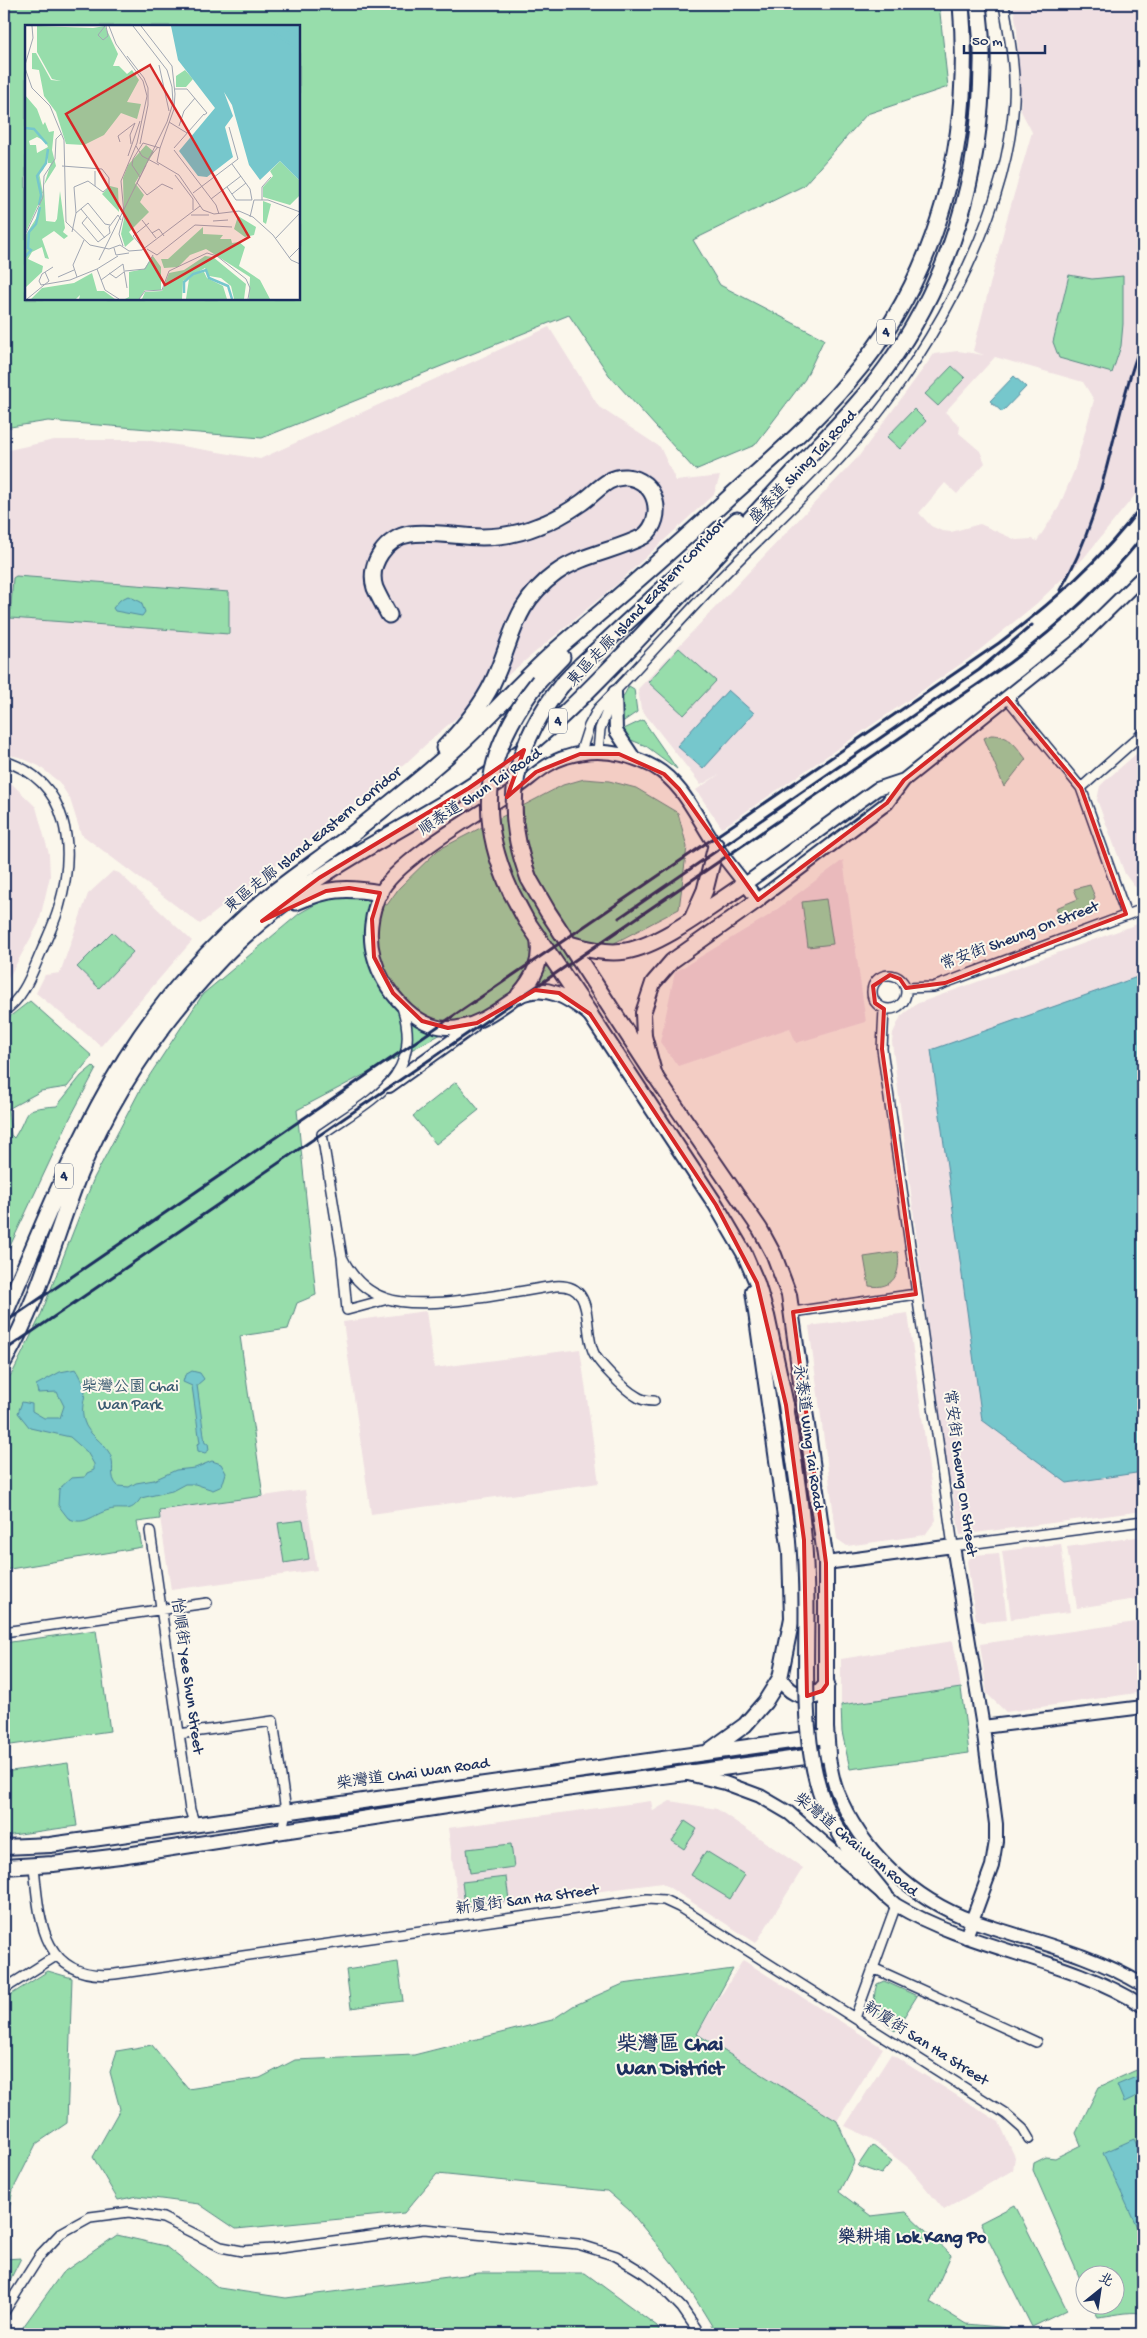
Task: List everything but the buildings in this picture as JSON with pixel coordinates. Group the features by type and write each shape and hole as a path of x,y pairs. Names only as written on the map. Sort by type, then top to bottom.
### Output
{"highway":[{"name":"東區走廊 Island Eastern Corridor","path":"4,1316 90,1118 116,1073 160,1008 206,955 244,918 403,792 460,744 540,664 644,576 773,458 831,402 864,363 903,305 926,259 936,232 956,156 964,84 961,4"},
{"name":"東區走廊 Island Eastern Corridor","path":"4,1361 28,1314 89,1152 124,1083 154,1036 186,996 225,955 262,922 318,878 469,788 541,736 593,686 860,402 885,370 928,300 944,267 966,198 980,123 983,60 978,4"},
{"path":"655,1076 529,879 516,836 513,803 519,764 527,739 543,711 561,686 639,611 804,461"},
{"path":"389,615 375,586 375,572 382,550 398,537 419,533 484,537 525,530 570,511 608,482 618,478 640,481 654,496 656,517 652,528 644,536 565,567 545,581 531,596 515,621 500,665 486,695 446,746 403,792"},
{"path":"590,1014 511,892 498,862 491,838 488,806 490,779 496,754 507,729 521,705 539,681 644,576"},
{"path":"693,917 705,890 716,846"},
{"path":"569,944 605,952 625,951 649,944 745,884"},
{"path":"262,922 289,906 326,891 350,888 380,892"},
{"path":"519,996 532,979 539,962 538,936"}],"main road":[{"name":"永泰道 Wing Tai Road","path":"758,900 672,961 653,983 644,1004 644,1036 655,1076 768,1242 780,1268 793,1312 826,1563 826,1736 828,1754"},
{"path":"519,996 535,990 553,992 574,1001 590,1014"},
{"name":"永泰道 Wing Tai Road","path":"590,1014 716,1205 751,1268 767,1316 786,1406 806,1563 808,1741 816,1780 826,1809 851,1853 885,1895"},
{"path":"707,1753 745,1725 765,1702 780,1678 792,1618 790,1552 756,1317 751,1268"},
{"path":"780,1678 785,1688 804,1697 816,1696 827,1684"},
{"name":"柴灣道 Chai Wan Road","path":"4,1847 32,1847 195,1825 826,1736"},
{"name":"柴灣道 Chai Wan Road","path":"4,1868 34,1866 198,1844 505,1797 828,1754"},
{"path":"195,1825 198,1844"},
{"path":"32,1847 34,1866"}],"street":[{"name":"盛泰道 Shing Tai Road","path":"580,754 589,726 598,709 712,587 842,456 894,393 935,331 987,220 1009,137 1014,99 1004,4"},
{"path":"758,900 887,802 904,780 1076,642 1133,588 1143,576"},
{"name":"盛泰道 Shing Tai Road","path":"598,752 600,729 615,692"},
{"path":"615,692 616,731 634,758"},
{"path":"1007,698 1081,788 1126,914"},
{"path":"1081,788 1143,733"},
{"name":"順泰道 Shun Tai Road","path":"477,1023 448,1028 434,1026 416,1018 402,1004 381,974 374,957 371,937 372,919 380,892 416,856 519,787 536,772 566,757 598,752 634,758 654,767 673,781 716,846 758,900"},
{"path":"4,761 27,770 50,791 61,811 66,852 66,879 59,909 23,992 4,1011"},
{"path":"745,884 877,789 904,780"},
{"name":"常安街 Sheung On Street","path":"906,988 933,987 946,983 1143,909"},
{"path":"890,975 900,979 906,988 907,994 901,1005 896,1008 884,1009 872,997 873,986 876,981 890,975"},
{"path":"519,996 477,1023 322,1134 342,1257 347,1310 388,1299 438,1302 563,1286 576,1291 585,1302 591,1344 595,1356 632,1393 642,1399 654,1401"},
{"path":"389,1086 402,1063 409,1037 402,1004"},
{"name":"常安街 Sheung On Street","path":"884,1009 882,1049 953,1546 983,1727 996,1824 996,1841 992,1866 966,1937"},
{"path":"342,1257 354,1276 370,1293 370,1299 361,1306"},
{"path":"366,1288 388,1299"},
{"path":"793,1312 916,1294"},
{"path":"826,1563 1143,1521"},
{"name":"怡順街 Yee Shun Street","path":"150,1531 190,1810 195,1825"},
{"path":"4,1632 207,1603"},
{"path":"983,1727 1143,1707"},
{"path":"179,1734 273,1721 286,1811 282,1832"},
{"name":"永泰道 Wing Tai Road","path":"828,1754 836,1788 846,1811 860,1833 882,1860"},
{"name":"柴灣道 Chai Wan Road","path":"683,1773 725,1783 760,1796 789,1813 896,1905 929,1923 1072,1971 1117,1991 1143,2006"},
{"name":"柴灣道 Chai Wan Road","path":"882,1860 907,1884 926,1898 972,1920 1087,1957 1143,1986"},
{"path":"4,1989 56,1956 46,1940 41,1922 34,1866"},
{"name":"新廈街 San Ha Street","path":"56,1956 81,1971 106,1975 656,1899 679,1907 1006,2114 1023,2129 1029,2140"},
{"path":"855,2018 896,1905"},
{"path":"873,1968 1036,2042"},
{"path":"4,2312 41,2254 61,2233 90,2217 130,2212 163,2218 221,2247 242,2251 273,2249 424,2228 578,2244 616,2256 644,2273 660,2285 682,2308 700,2334"}],"highlighted area":[{"path":"1007,698 1081,788 1126,914 945,983 906,988 900,979 890,975 873,986 875,1003 884,1009 882,1049 916,1294 793,1312 826,1563 827,1684 822,1691 807,1696 804,1540 786,1405 757,1283 716,1205 590,1014 559,993 535,990 477,1023 448,1028 422,1021 393,993 374,957 372,919 380,893 349,888 326,891 262,921 319,878 469,788 524,750 507,797 536,772 580,754 619,754 664,774 679,789 758,900 887,803 904,780"}],"shaded area":[{"path":"1013,4 1143,4 1143,485 1083,559 1036,604 971,657 722,828 696,790 720,774 701,785 641,709 638,689 859,456 934,354 958,351 984,355 973,351 1006,222 1032,132 1021,111 1017,29","holes":["995,357 1083,382 1094,400 1074,471 1059,507 1037,541 1032,539 1016,540 980,524 951,532 942,531 931,526 919,513 945,483 957,494 985,463 980,451 959,433 960,426 945,412"]},
{"path":"549,327 599,407 660,447 676,481 720,476 714,494 617,584 436,735 390,778 200,924 81,834 70,799 59,782 39,766 19,757 4,754 4,451 54,440 146,440 260,459"},
{"path":"1143,748 1143,892 1134,886 1125,874 1097,800 1100,786"},
{"path":"4,782 11,783 36,807 49,854 50,876 39,923 4,986"},
{"path":"843,860 866,1022 796,1043 790,1028 678,1066 660,1042 675,972 768,916"},
{"path":"113,871 119,873 192,941 101,1046 36,993 45,975 60,973 88,894"},
{"path":"1143,922 1143,1511 960,1535 941,1431 892,1042 893,1033 901,1016 916,1004"},
{"path":"426,1311 434,1368 580,1349 599,1483 371,1514 343,1322"},
{"path":"908,1313 936,1520 925,1535 847,1546 837,1539 809,1326"},
{"path":"305,1490 317,1570 171,1590 159,1511"},
{"path":"1143,1536 1143,1598 1077,1608 1067,1547"},
{"path":"1061,1544 1070,1612 1011,1619 1002,1551"},
{"path":"999,1553 1007,1620 983,1622 976,1620 967,1561 974,1555"},
{"path":"1143,1621 1143,1692 1006,1712 987,1694 980,1644"},
{"path":"953,1641 961,1688 841,1705 841,1659"},
{"path":"651,1801 653,1811 670,1801 717,1809 803,1868 756,1943 662,1883 459,1910 448,1828"},
{"path":"743,1960 883,2048 837,2121 697,2034"},
{"path":"891,2054 999,2122 1015,2157 1013,2170 944,2210 910,2169 872,2139 845,2126"}],"green space":[{"path":"4,4 939,4 948,87 867,114 803,186 693,240 720,285 824,339 805,379 755,445 695,470 609,375 569,315 262,438 48,421 4,428"},
{"path":"1069,275 1092,279 1123,276 1121,346 1112,373 1059,358 1053,342"},
{"path":"952,366 965,378 938,406 925,394"},
{"path":"914,409 926,421 900,449 887,437"},
{"path":"16,576 229,592 229,634 10,618 13,578"},
{"path":"679,648 716,681 684,715 648,682"},
{"path":"629,686 634,689 637,712 621,723 619,704"},
{"path":"643,720 677,769 646,746 626,738 624,729"},
{"path":"998,735 1008,739 1026,759 1004,787 984,738"},
{"name":"柴灣公園 Chai Wan Park","path":"584,779 609,781 636,788 678,813 687,847 679,909 297,1110 316,1295 297,1303 288,1329 240,1336 263,1496 159,1510 160,1519 137,1522 142,1547 4,1570 4,1384 13,1372 40,1317 94,1178 140,1090 203,994 300,913 334,894 387,905 399,888 438,850 563,785"},
{"path":"1090,885 1095,897 1089,907 1078,917 1063,924 1056,908 1078,899 1074,889"},
{"path":"826,899 833,944 808,947 802,902"},
{"path":"112,932 133,952 99,988 77,967"},
{"path":"30,1001 92,1056 67,1087 41,1091 8,1109 11,1135 14,1138 25,1116 31,1110 57,1106 81,1076 93,1066 96,1069 70,1118 4,1259 4,1021"},
{"path":"456,1082 479,1110 436,1144 413,1116"},
{"path":"898,1252 897,1273 890,1283 878,1287 869,1286 864,1257"},
{"path":"303,1520 309,1559 284,1563 278,1523"},
{"path":"96,1630 110,1731 4,1746 4,1643"},
{"path":"961,1688 969,1753 850,1769 842,1732 841,1705"},
{"path":"68,1763 77,1826 5,1836 4,1772"},
{"path":"685,1821 697,1829 684,1849 672,1841"},
{"path":"511,1844 514,1867 470,1873 467,1849"},
{"path":"706,1851 745,1875 730,1899 691,1875"},
{"path":"506,1877 509,1900 465,1906 462,1882"},
{"path":"398,1962 403,2001 351,2008 346,1970"},
{"path":"733,1969 697,2034 837,2121 855,2161 839,2192 871,2216 906,2212 951,2255 930,2302 966,2324 1011,2328 1013,2334 717,2334 677,2269 629,2210 607,2191 437,2174 404,2213 236,2229 199,2204 138,2196 118,2200 93,2157 120,2109 110,2072 117,2051 152,2045 188,2089 260,2078 295,2060 414,2055 552,2020 573,2006 623,1984"},
{"path":"48,1971 72,1978 67,2123 36,2144 13,2190 4,2233 4,1999"},
{"path":"884,1981 917,1996 895,2031 880,2016 875,2004 874,1998 877,1984"},
{"path":"1143,2067 1143,2320 1139,2313 1124,2313 1124,2266 1074,2266 1033,2170 1034,2163 1046,2157 1055,2158 1081,2145 1076,2133 1099,2087"},
{"path":"872,2145 892,2161 881,2174 858,2166"},
{"path":"1015,2205 1067,2310 1032,2327 980,2223"},
{"path":"117,2235 165,2246 219,2288 286,2298 479,2273 585,2273 657,2326 661,2334 18,2334 62,2273"},
{"path":"21,2258 4,2292 4,2259"}],"water":[{"path":"1014,376 1026,387 1002,412 990,401"},
{"path":"128,596 141,602 145,612 142,616 115,611 113,608 120,600"},
{"path":"728,690 754,713 703,769 677,746"},
{"path":"1143,975 1143,1472 1067,1483 982,1420 931,1050"},
{"path":"76,1369 85,1392 84,1421 89,1430 110,1454 112,1458 113,1479 118,1486 129,1487 136,1483 154,1480 176,1470 195,1468 212,1461 221,1464 226,1473 222,1486 213,1490 195,1484 185,1484 172,1491 141,1498 127,1509 109,1510 89,1519 79,1521 68,1518 58,1505 59,1489 71,1478 85,1477 87,1473 94,1470 94,1464 87,1452 70,1437 30,1428 18,1413 22,1402 32,1404 32,1411 44,1418 60,1418 64,1406 57,1392 38,1393 36,1385 60,1372"},
{"path":"192,1371 200,1373 204,1379 197,1385 205,1443 208,1443 209,1450 205,1453 198,1451 197,1444 200,1443 192,1386 183,1382 185,1375"},
{"path":"1143,2074 1143,2093 1124,2102 1117,2085"},
{"path":"1134,2139 1143,2158 1143,2224 1137,2227 1103,2153"}],"railway":[{"path":"1060,590 1088,530 1107,467 1132,370 1143,339"},
{"path":"4,1323 999,643 1039,612 1094,561 1128,524 1143,504"},
{"path":"4,1351 1009,663 1046,634 1097,588 1143,536"},
{"path":"619,918 979,670 1032,625"}],"district":[{"name":"柴灣區 Chai Wan District","path":"670,2058"},
{"name":"樂耕埔 Lok Kang Po","path":"912,2238"}]}
